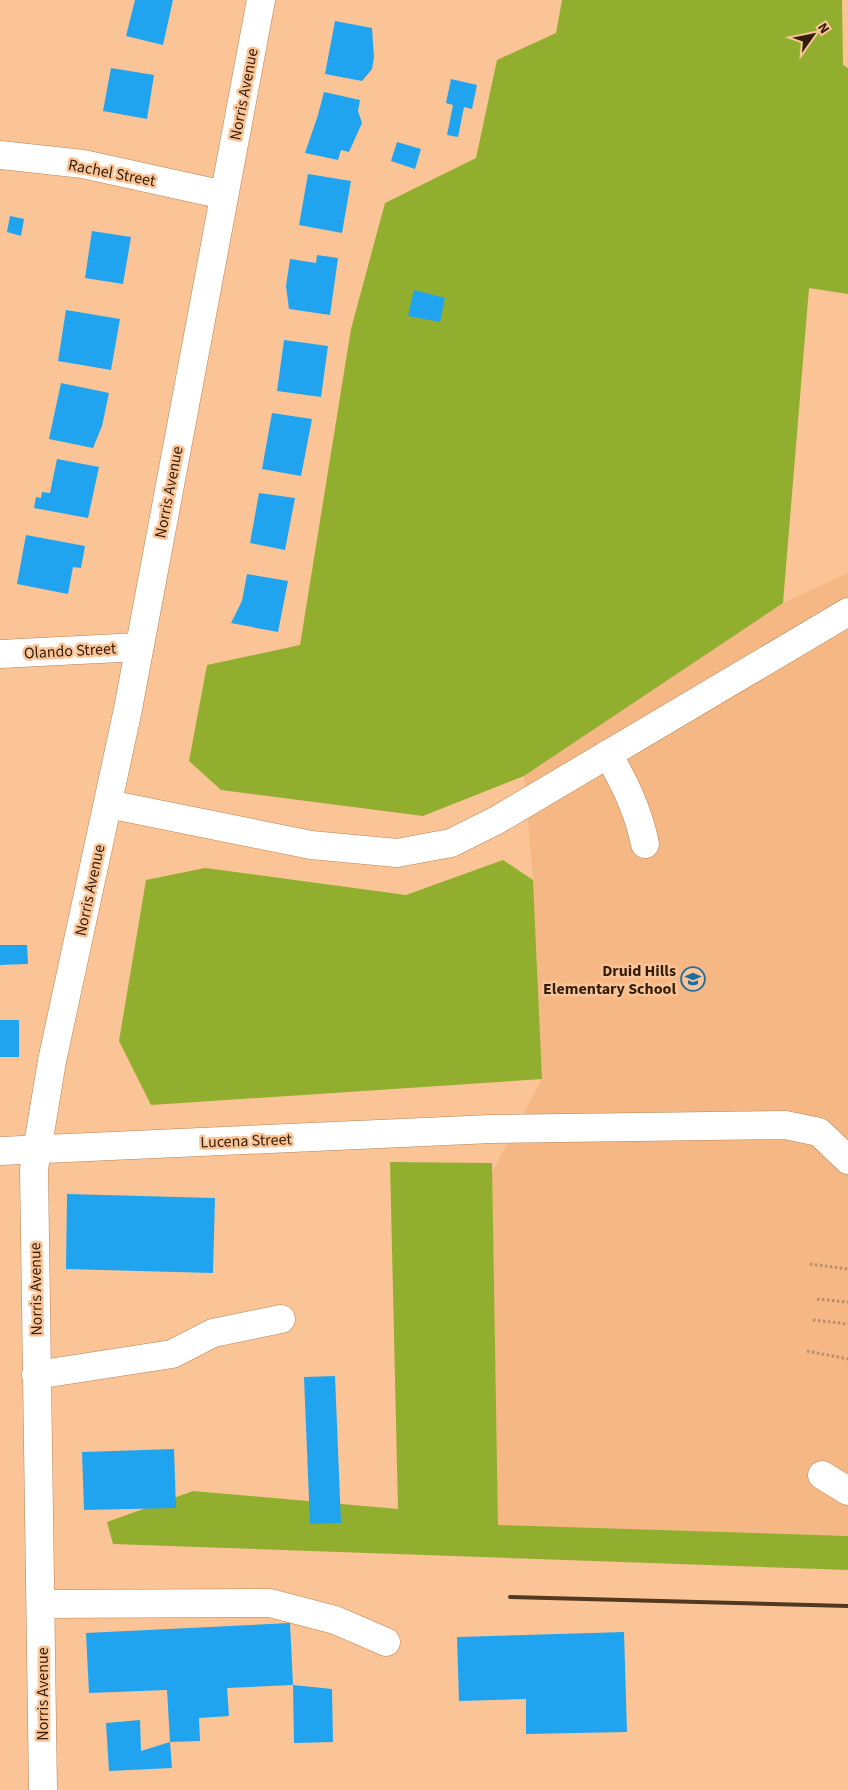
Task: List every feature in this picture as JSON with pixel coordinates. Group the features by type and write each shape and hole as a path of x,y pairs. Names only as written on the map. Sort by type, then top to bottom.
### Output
{"street":[{"name":"Norris Avenue","path":"43,1790 42,1604 36,1375 34,1169 52,1061 108,804 139,647 261,0"},
{"name":"Rachel Street","path":"0,155 83,164 224,195"},
{"path":"108,804 311,845 397,853 451,843 497,820 848,612"},
{"name":"Olando Street","path":"0,654 139,647"},
{"path":"608,754 632,797 645,844"},
{"name":"Lucena Street","path":"0,1151 491,1129 786,1125 819,1132 848,1160"},
{"path":"36,1375 172,1354 213,1334 281,1319"},
{"path":"822,1475 848,1491"},
{"path":"42,1604 270,1603 335,1620 386,1642"}],"path":[{"path":"810,1264 848,1269"},
{"path":"817,1299 848,1302"},
{"path":"813,1320 848,1324"},
{"path":"807,1351 848,1359"}],"shaded area":[{"name":"Druid Hills Elementary School","path":"848,573 848,1536 498,1526 492,1172 542,1079 533,880 524,776 783,603"}],"green space":[{"path":"562,0 842,0 843,65 848,68 848,294 809,288 783,603 524,776 423,816 221,790 189,761 207,665 300,645 351,329 385,203 476,158 497,60 556,33"},
{"path":"503,860 533,880 542,1079 151,1105 119,1041 146,880 205,868 406,895"},
{"path":"390,1162 492,1163 498,1525 848,1536 848,1570 113,1544 107,1522 193,1491 398,1509"}],"building":[{"path":"135,0 173,0 163,45 126,36"},
{"path":"335,21 372,28 374,57 372,69 362,81 325,74"},
{"path":"111,68 154,75 147,119 103,111"},
{"path":"451,79 477,85 472,109 464,107 458,137 447,135 453,105 446,103"},
{"path":"324,92 360,100 358,111 362,123 349,152 341,150 338,160 305,153"},
{"path":"397,142 421,149 415,169 391,161"},
{"path":"308,174 351,181 342,233 299,225"},
{"path":"10,216 24,219 21,236 7,232"},
{"path":"92,231 131,237 123,284 85,278"},
{"path":"317,255 338,258 330,315 289,309 286,286 290,259 316,263"},
{"path":"414,290 445,298 440,322 408,316"},
{"path":"66,310 120,319 111,370 58,361"},
{"path":"284,340 328,346 321,397 277,391"},
{"path":"61,383 109,393 102,426 93,448 49,439"},
{"path":"272,413 312,419 301,476 262,469"},
{"path":"57,459 99,467 88,518 34,508 36,497 41,498 42,492 50,493"},
{"path":"259,493 295,498 285,550 250,543"},
{"path":"26,535 85,546 81,568 73,567 68,594 17,584"},
{"path":"247,574 288,581 278,632 231,623 242,601"},
{"path":"0,945 27,945 28,964 0,965"},
{"path":"0,1020 19,1020 19,1057 0,1057"},
{"path":"67,1194 215,1198 213,1273 66,1269"},
{"path":"335,1376 341,1523 310,1524 304,1377"},
{"path":"174,1449 176,1508 84,1510 82,1452"},
{"path":"290,1623 293,1685 227,1688 229,1716 199,1718 200,1741 170,1742 167,1690 89,1693 86,1633"},
{"path":"624,1632 627,1732 526,1734 526,1699 459,1701 457,1637"},
{"path":"293,1685 332,1689 333,1742 294,1743"},
{"path":"140,1720 141,1751 170,1742 172,1768 109,1771 106,1723"}],"railway":[{"path":"510,1597 848,1606"}],"place":[{"name":"Druid Hills Elementary School","path":"693,979"}]}
